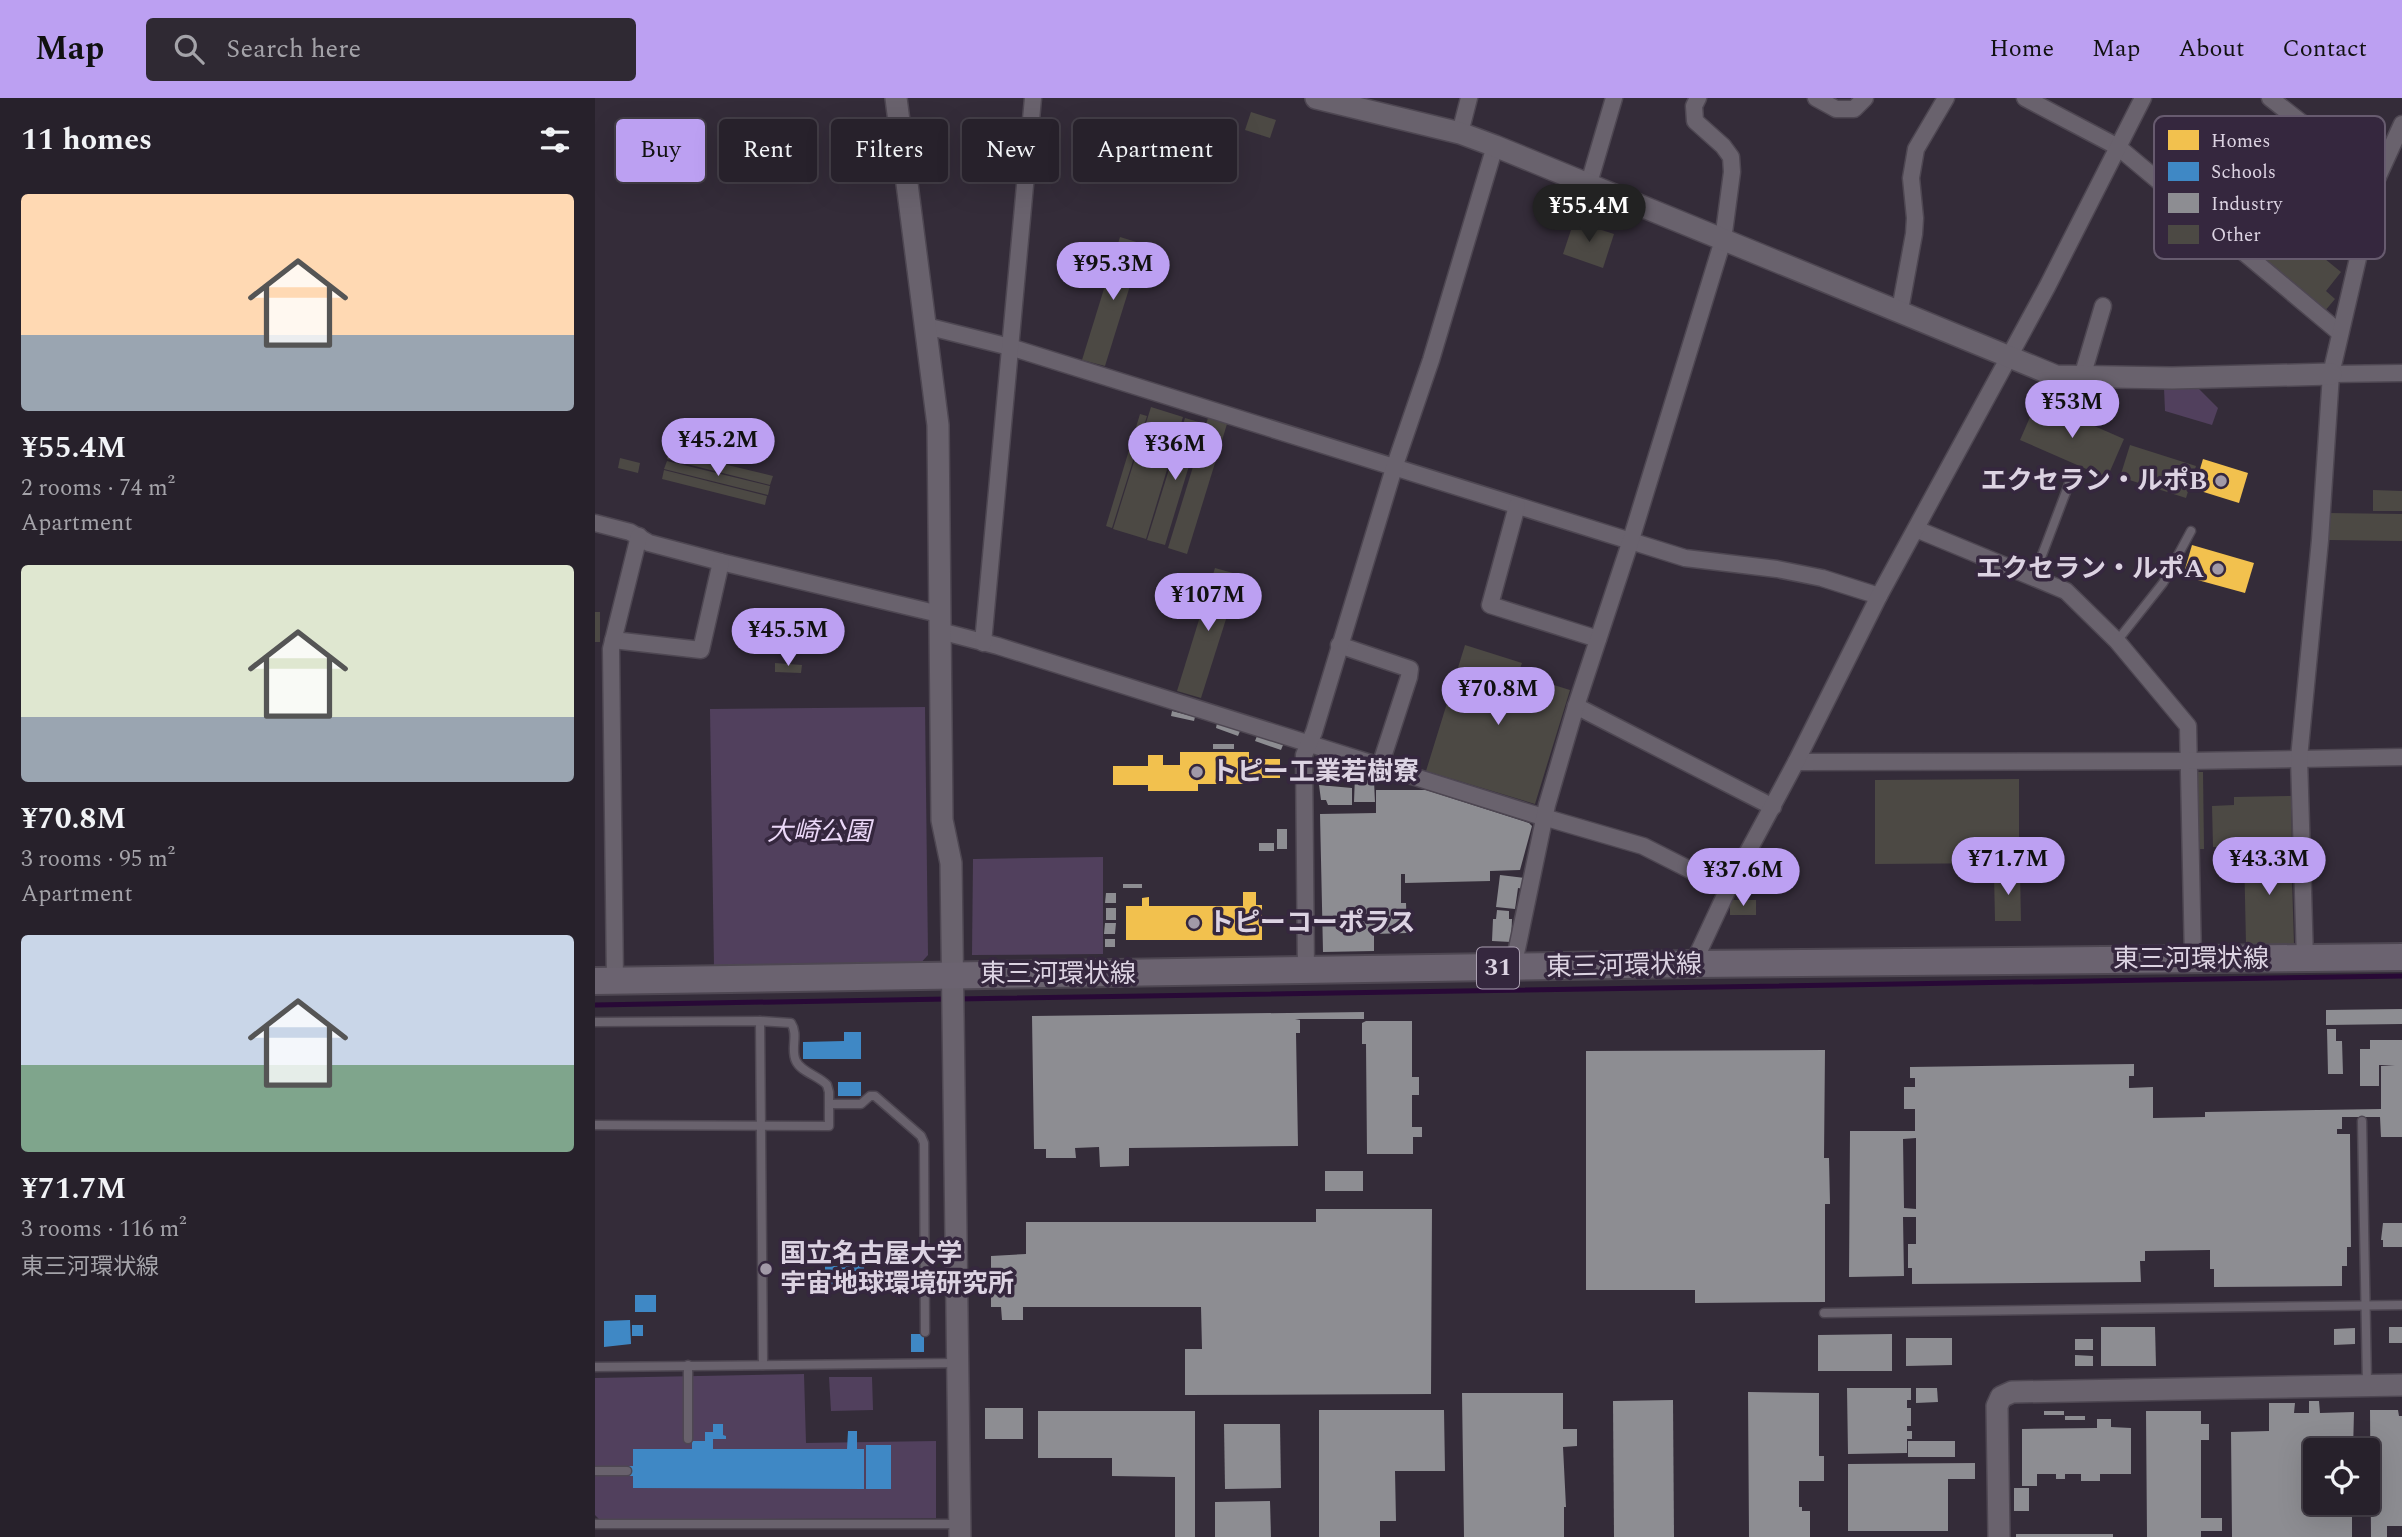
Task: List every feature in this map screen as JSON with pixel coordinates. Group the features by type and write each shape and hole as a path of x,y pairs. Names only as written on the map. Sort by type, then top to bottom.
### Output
{"main road":[{"name":"東三河環状線","path":"605,981 1693,964 2402,957"}],"street":[{"path":"896,98 938,425 942,820 951,863 960,1530"},
{"path":"983,643 1033,98"},
{"path":"1316,98 1460,133 1495,146 2056,376 2402,373"},
{"path":"1460,133 1469,98"},
{"path":"1589,183 1614,98"},
{"path":"1513,968 1545,817 1576,706 1630,543 1723,240 1732,172 1731,157 1723,146 1695,121 1694,106 1698,98"},
{"path":"1816,98 1836,109 1854,109 1865,98"},
{"path":"1900,310 1914,234 1911,178 1916,149 1946,98"},
{"path":"2025,98 2118,147 2154,177"},
{"path":"1693,964 1727,889 1773,807 1879,597 2047,287 2143,98"},
{"path":"2270,98 2293,116"},
{"path":"2385,162 2401,129"},
{"path":"1306,972 1304,755 1394,468 1431,360 1495,146"},
{"path":"2252,259 2340,332"},
{"path":"2305,958 2299,758 2320,540 2331,374 2357,259"},
{"path":"2082,377 2103,306"},
{"path":"926,326 1010,347 1630,543 1685,558 1777,569 1822,578 1879,597"},
{"path":"1517,506 1490,605 1598,639"},
{"path":"595,523 639,536 649,543 939,623 983,643 1643,846 1727,889"},
{"path":"1916,529 2034,576 2066,592 2117,641 2188,726 2193,959"},
{"path":"605,981 613,640 639,536"},
{"path":"613,640 701,650 721,562"},
{"path":"1339,645 1410,669 1380,766"},
{"path":"1576,706 1773,807"},
{"path":"1796,762 2188,761 2402,757"},
{"path":"1999,1537 1997,1406 2001,1397 2012,1392 2402,1385"}],"lane":[{"path":"2034,576 2072,476"},
{"path":"2117,641 2163,583 2191,531"},
{"path":"759,1021 763,1365"},
{"path":"595,1022 791,1023 794,1026 797,1063 825,1082 830,1104 829,1126 595,1125"},
{"path":"830,1104 861,1104 870,1096 875,1096 921,1136 924,1143 925,1332"},
{"path":"2362,1121 2367,1386"},
{"path":"1824,1313 2402,1306"},
{"path":"595,1367 957,1363"},
{"path":"688,1365 688,1439"},
{"path":"595,1471 627,1471"},
{"path":"595,1524 960,1530"}],"green space":[{"path":"2197,387 2218,408 2212,425 2165,411 2164,388"},
{"name":"大崎公園","path":"925,707 928,955 919,965 714,966 710,709"},
{"path":"1103,857 1103,954 972,955 973,859"},
{"path":"804,1374 806,1443 936,1441 936,1518 600,1520 595,1515 595,1378"},
{"path":"829,1377 872,1377 873,1410 831,1411"}],"building: Homes":[{"name":"エクセラン・ルポB","path":"2203,459 2248,473 2239,503 2194,489"},
{"name":"エクセラン・ルポA","path":"2192,545 2254,563 2245,593 2183,576"},
{"name":"トピー工業若樹寮","path":"1180,752 1249,752 1249,759 1280,759 1280,778 1250,778 1250,784 1198,784 1198,791 1148,791 1148,785 1113,785 1113,766 1148,766 1148,755 1163,755 1163,765 1180,765"},
{"name":"トピーコーポラス","path":"1243,892 1256,892 1256,905 1262,905 1262,940 1126,940 1126,906 1142,906 1142,898 1149,897 1149,906 1243,906"}],"building: Schools":[{"path":"844,1032 861,1032 861,1059 803,1059 803,1042 844,1041"},
{"path":"838,1082 861,1082 861,1096 838,1096"},
{"path":"839,1258 846,1258 846,1266 864,1265 865,1292 825,1292 825,1266 839,1266"},
{"path":"635,1295 656,1295 656,1312 635,1312"},
{"path":"630,1320 631,1344 604,1347 604,1321"},
{"path":"632,1325 643,1325 643,1336 632,1336"},
{"path":"911,1334 924,1334 924,1352 911,1352"},
{"path":"713,1424 723,1424 723,1435 726,1439 713,1439 713,1449 847,1449 848,1431 857,1431 857,1449 864,1449 864,1489 633,1488 633,1476 629,1476 629,1466 633,1466 633,1449 692,1449 692,1441 705,1441 705,1432 713,1432"},
{"path":"866,1445 891,1445 891,1489 866,1489"}],"building: Industry":[{"path":"1172,711 1195,717 1194,721 1171,716"},
{"path":"1217,723 1240,731 1238,736 1216,728"},
{"path":"1257,736 1283,745 1281,750 1255,741"},
{"path":"1213,744 1234,744 1234,749 1213,749"},
{"path":"1321,755 1338,762 1338,766 1353,765 1353,780 1331,779 1331,774 1322,774 1322,771 1319,771"},
{"path":"1355,775 1383,775 1383,782 1374,781 1375,802 1354,802"},
{"path":"1319,785 1352,788 1352,805 1328,805 1326,800 1321,800"},
{"path":"1376,790 1426,790 1529,823 1532,826 1520,870 1490,871 1490,881 1405,883 1405,874 1401,874 1401,903 1406,903 1407,933 1374,934 1374,951 1323,952 1320,814 1376,813"},
{"path":"1277,829 1287,829 1287,849 1277,849"},
{"path":"1259,843 1274,843 1274,851 1259,851"},
{"path":"1500,875 1525,878 1524,889 1518,888 1515,909 1496,907"},
{"path":"1123,884 1142,884 1142,888 1123,888"},
{"path":"1106,893 1116,893 1116,903 1105,903"},
{"path":"1106,908 1116,908 1116,920 1106,920"},
{"path":"1497,910 1509,911 1509,919 1512,919 1511,942 1492,941 1493,919 1496,919"},
{"path":"1105,923 1116,923 1115,934 1104,934"},
{"path":"1105,939 1115,939 1115,947 1105,947"},
{"path":"2402,1009 2402,1024 2326,1025 2326,1010"},
{"path":"1364,1012 1364,1019 1295,1019 1300,1020 1300,1033 1296,1033 1298,1146 1129,1148 1129,1166 1100,1167 1099,1147 1075,1148 1076,1158 1046,1158 1046,1149 1034,1149 1032,1016"},
{"path":"1412,1021 1412,1077 1419,1077 1419,1095 1412,1095 1412,1127 1422,1127 1422,1137 1413,1137 1413,1154 1367,1154 1366,1044 1362,1044 1362,1023"},
{"path":"2327,1029 2336,1029 2336,1041 2342,1041 2343,1074 2328,1074"},
{"path":"2370,1040 2402,1040 2402,1137 2381,1137 2380,1117 2342,1117 2342,1129 2337,1129 2337,1134 2350,1134 2351,1247 2347,1247 2347,1266 2342,1266 2342,1286 2214,1287 2210,1250 2145,1251 2145,1261 2140,1261 2141,1282 1912,1284 1912,1268 1908,1268 1908,1244 1916,1244 1916,1217 1903,1217 1904,1276 1849,1277 1850,1131 1915,1131 1915,1109 1904,1109 1904,1087 1915,1087 1915,1078 1910,1078 1910,1067 2134,1064 2134,1076 2129,1076 2129,1088 2153,1087 2153,1118 2205,1117 2205,1112 2381,1109 2381,1066 2395,1065 2379,1065 2379,1086 2360,1086 2360,1049 2370,1049","holes":["1916,1138 1916,1209 1904,1208 1903,1139"]},
{"path":"1825,1050 1824,1158 1829,1158 1830,1204 1825,1204 1825,1302 1695,1303 1695,1290 1586,1290 1586,1051"},
{"path":"1325,1171 1363,1171 1363,1191 1325,1191"},
{"path":"1316,1209 1432,1209 1431,1394 1185,1395 1185,1349 1202,1349 1201,1307 1023,1307 1023,1320 1002,1320 1001,1307 991,1307 991,1256 1026,1254 1026,1222 1316,1222"},
{"path":"2383,1223 2402,1223 2402,1247 2383,1247"},
{"path":"2101,1327 2155,1327 2156,1366 2101,1366"},
{"path":"2389,1327 2402,1327 2402,1343 2389,1343"},
{"path":"2355,1328 2355,1344 2334,1345 2334,1329"},
{"path":"1892,1334 1892,1371 1818,1371 1818,1335"},
{"path":"1906,1338 1952,1338 1952,1365 1906,1366"},
{"path":"2075,1339 2093,1339 2093,1350 2075,1350"},
{"path":"2075,1355 2093,1356 2093,1366 2075,1366"},
{"path":"1847,1388 1911,1388 1911,1400 1907,1400 1907,1408 1911,1408 1911,1426 1907,1426 1907,1431 1912,1431 1912,1439 1907,1439 1907,1453 1848,1454"},
{"path":"1916,1388 1937,1388 1938,1402 1916,1403"},
{"path":"1748,1392 1819,1393 1819,1456 1824,1456 1824,1481 1799,1481 1799,1507 1802,1507 1802,1511 1810,1511 1810,1537 1749,1537"},
{"path":"1462,1393 1563,1393 1563,1429 1577,1429 1577,1446 1563,1447 1566,1507 1564,1537 1464,1537"},
{"path":"1673,1400 1674,1537 1614,1537 1613,1401"},
{"path":"2309,1401 2319,1401 2320,1413 2354,1412 2353,1438 2303,1438 2303,1515 2352,1515 2352,1537 2232,1537 2231,1432 2269,1431 2269,1403 2295,1403 2294,1413 2309,1413"},
{"path":"985,1408 1023,1408 1023,1439 985,1439"},
{"path":"1319,1410 1444,1410 1445,1471 1395,1471 1396,1521 1380,1521 1380,1537 1319,1537"},
{"path":"2370,1410 2398,1410 2399,1416 2402,1416 2402,1526 2387,1526 2387,1537 2371,1537 2371,1515 2380,1515 2380,1438 2370,1438"},
{"path":"1038,1411 1195,1411 1195,1537 1175,1537 1175,1477 1112,1476 1112,1458 1038,1458"},
{"path":"2044,1411 2064,1411 2064,1415 2044,1415"},
{"path":"2146,1411 2201,1411 2201,1424 2209,1424 2209,1440 2201,1440 2201,1518 2222,1518 2222,1531 2201,1531 2201,1537 2147,1537"},
{"path":"2065,1416 2085,1416 2085,1420 2065,1420"},
{"path":"2097,1419 2111,1419 2111,1427 2131,1428 2131,1474 2100,1474 2100,1481 2081,1481 2081,1474 2065,1474 2065,1479 2056,1479 2056,1474 2037,1474 2037,1486 2022,1486 2022,1429 2097,1428"},
{"path":"1224,1424 1280,1424 1281,1488 1225,1489"},
{"path":"1908,1441 1955,1441 1955,1457 1908,1457"},
{"path":"1975,1463 1975,1479 1948,1479 1948,1531 1848,1531 1848,1464"},
{"path":"2014,1488 2029,1488 2029,1511 2014,1511"},
{"path":"1270,1501 1271,1537 1215,1537 1215,1502"},
{"path":"2016,1534 2113,1534 2113,1537 2016,1537"}],"building: Other":[{"path":"1251,112 1276,120 1270,138 1245,130"},
{"path":"1574,221 1614,234 1603,268 1563,254"},
{"path":"1120,237 1143,244 1105,366 1082,360"},
{"path":"2325,259 2341,272 2326,291 2335,299 2324,312 2261,261"},
{"path":"2037,401 2124,439 2107,478 2020,440"},
{"path":"1151,407 1183,417 1146,539 1113,529"},
{"path":"1140,414 1147,416 1112,528 1106,526"},
{"path":"1185,418 1202,423 1165,545 1147,540"},
{"path":"1208,418 1227,424 1187,554 1168,548"},
{"path":"2130,445 2196,466 2186,498 2120,477"},
{"path":"669,451 773,476 770,485 667,459"},
{"path":"620,458 640,463 638,473 618,468"},
{"path":"667,461 770,486 768,495 664,469"},
{"path":"664,470 767,496 765,505 662,479"},
{"path":"2373,490 2402,491 2402,511 2373,511"},
{"path":"2329,513 2402,514 2402,541 2329,540"},
{"path":"1215,568 1240,575 1201,698 1177,691"},
{"path":"595,612 600,612 600,642 595,642"},
{"path":"1465,645 1522,663 1518,674 1570,690 1535,804 1426,771"},
{"path":"775,663 802,665 801,673 775,672"},
{"path":"2197,772 2203,772 2204,849 2198,849"},
{"path":"2019,779 2019,863 1875,864 1875,780"},
{"path":"2291,796 2292,846 2213,847 2212,806 2234,805 2234,797"},
{"path":"2291,849 2294,944 2246,945 2244,851"},
{"path":"2020,872 2021,921 1995,921 1994,873"},
{"path":"1730,900 1756,900 1756,915 1730,915"}],"waterway":[{"path":"956,999 2402,976"},
{"path":"595,1005 947,999"}],"place":[{"name":"エクセラン・ルポB","path":"2221,481"},
{"name":"エクセラン・ルポA","path":"2218,569"},
{"name":"トピー工業若樹寮","path":"1197,772"},
{"name":"トピーコーポラス","path":"1194,923"},
{"name":"国立名古屋大学 宇宙地球環境研究所","path":"766,1269"}]}
